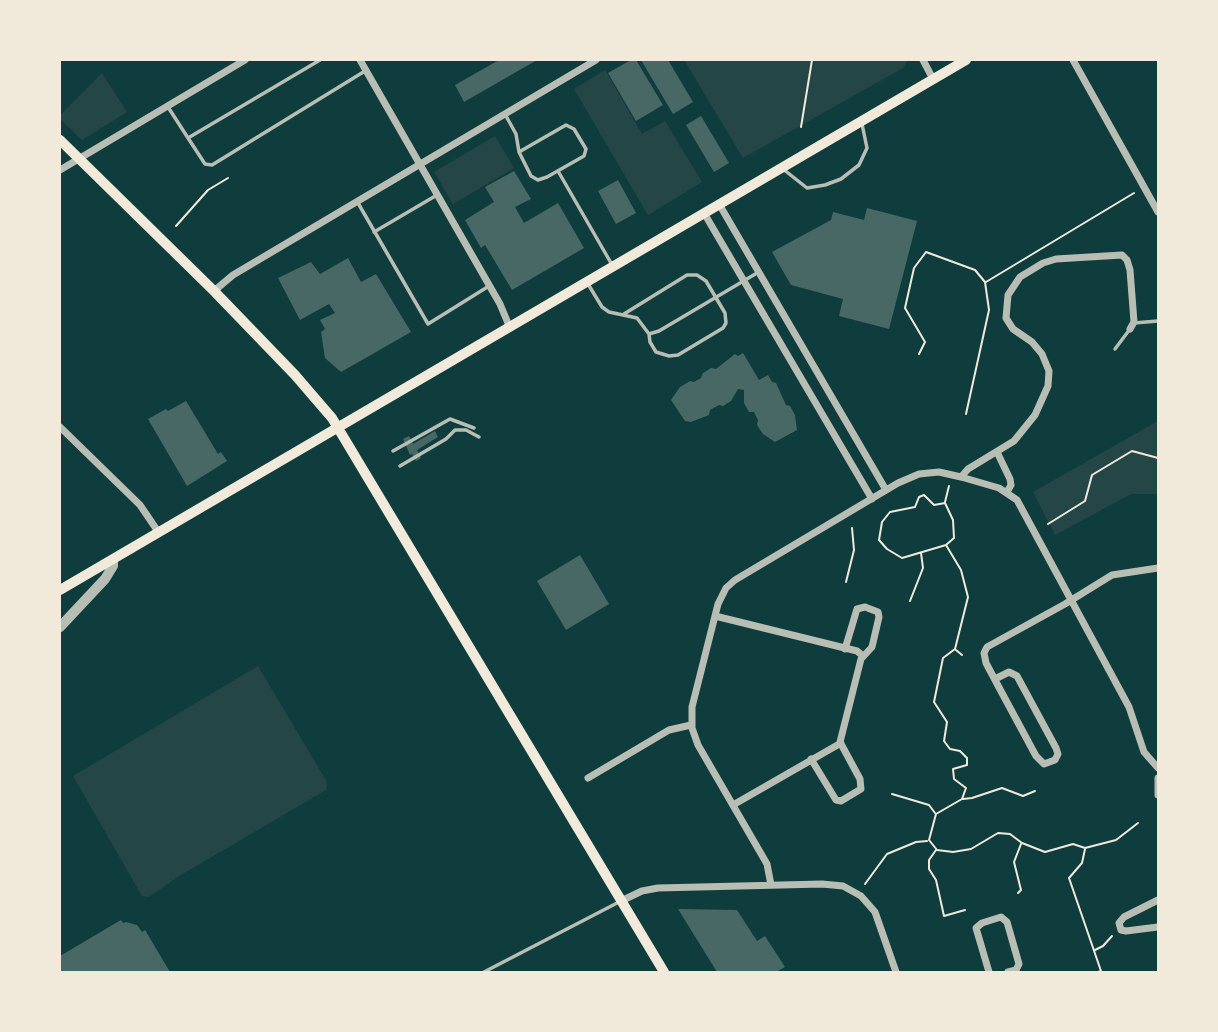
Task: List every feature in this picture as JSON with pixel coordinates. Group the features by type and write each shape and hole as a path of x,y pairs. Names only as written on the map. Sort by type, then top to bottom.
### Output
{"main road":[{"path":"60,590 966,60"},
{"path":"60,140 214,291 318,400 339,427 664,972"}],"street":[{"path":"60,170 245,60"},
{"path":"360,60 489,286 510,328"},
{"path":"214,291 233,275 596,60"},
{"path":"923,60 933,79"},
{"path":"1073,60 1158,212"},
{"path":"719,204 886,490"},
{"path":"704,213 872,499"},
{"path":"961,477 968,469 1011,444 1031,421 1044,400 1049,381 1042,354 1032,342 1013,330 1006,318 1006,301 1016,280 1038,266 1056,259 1122,255 1128,264 1132,326"},
{"path":"814,401 829,392"},
{"path":"834,435 849,426"},
{"path":"60,428 140,505 159,533"},
{"path":"997,452 1010,479 1011,485 1007,492"},
{"path":"771,886 767,864 696,741 691,725 692,707 723,593 735,580 886,490 927,472 961,477 1007,492 1024,509 1129,707 1143,752 1158,768"},
{"path":"60,627 105,579 113,566 113,560"},
{"path":"995,679 1009,672 1017,676 1056,748 1058,756 1055,760 1044,764 1039,760 995,679 985,659 986,647 1112,575 1158,568"},
{"path":"811,759 834,798 839,801 859,790 862,785 841,743 863,656 872,647 879,617 876,611 862,607 856,611 845,649"},
{"path":"715,615 857,651 863,656"},
{"path":"588,778 669,730 691,725"},
{"path":"733,806 841,743"},
{"path":"1158,778 1158,795"},
{"path":"621,901 652,889 836,885 856,892 871,906 878,918 895,972"},
{"path":"1158,900 1122,919 1120,928 1126,931 1158,927"},
{"path":"989,972 976,928 982,923 1001,918 1007,922 1019,964 1016,970 1008,972"}],"lane":[{"path":"188,138 320,60"},
{"path":"168,106 205,164 212,165 366,71"},
{"path":"505,114 516,134 519,152 531,176 538,180 584,156 586,149 574,129 566,125 519,152"},
{"path":"781,168 807,188 825,186 841,179 859,165 867,148 862,121"},
{"path":"558,171 613,267"},
{"path":"374,232 437,195"},
{"path":"357,201 428,324 489,286"},
{"path":"649,334 659,331 759,272"},
{"path":"587,282 602,307 609,312 637,318 649,334 656,352 669,356 678,355 723,328 726,323 725,313 716,297 706,281 697,275 687,275 624,314"},
{"path":"1115,349 1132,326 1158,320"},
{"path":"393,451 450,419 467,423 474,428"},
{"path":"400,466 455,430 463,429 479,438"},
{"path":"484,972 621,901"}],"path":[{"path":"801,127 812,60"},
{"path":"176,226 208,190 228,178"},
{"path":"985,282 1144,186"},
{"path":"919,354 925,342 905,308 914,268 926,252 975,270 985,282 989,310 966,414"},
{"path":"1048,524 1085,501 1092,475 1132,451 1158,458"},
{"path":"945,503 934,505 923,495 919,497 915,507 890,512 883,522 879,540 887,549 902,558 946,545 954,538 953,520 945,503 949,486"},
{"path":"846,582 854,550 852,528"},
{"path":"946,545 961,570 968,597 955,649 943,658 934,702 947,722 944,741 950,749 960,751 967,758 967,765 953,769 954,779 966,788 961,799"},
{"path":"910,601 923,568 921,552"},
{"path":"955,649 962,654"},
{"path":"929,840 936,814 961,799 1002,788 1023,796 1035,791"},
{"path":"892,794 929,805 936,814"},
{"path":"929,840 937,849 953,852 971,849 998,833 1010,834 1022,843 1045,852 1073,844 1085,848 1116,840 1138,823"},
{"path":"865,884 887,854 916,842 929,840"},
{"path":"1018,893 1021,890 1014,862 1022,843"},
{"path":"1085,848 1082,863 1069,878 1101,971 1098,972"},
{"path":"937,849 929,860 929,869 936,880 944,916 965,910"},
{"path":"1094,950 1103,946 1120,928"}],"shaded area":[{"path":"684,60 908,60 903,68 743,158"},
{"path":"605,70 642,134 665,121 702,182 648,215 574,89"},
{"path":"102,73 127,112 82,140 60,119 60,115"},
{"path":"495,136 514,168 453,204 434,172"},
{"path":"1158,421 1158,494 1131,494 1055,535 1033,492"},
{"path":"258,666 327,782 326,790 176,878 149,897 142,896 73,776"}],"building":[{"path":"499,60 537,60 464,102 455,85"},
{"path":"631,60 636,60 663,105 636,121 608,73"},
{"path":"641,60 668,60 693,102 673,114"},
{"path":"701,116 729,163 714,172 686,125"},
{"path":"514,171 531,199 515,207 524,223 558,203 584,248 512,290 485,245 481,248 465,220 494,202 485,187"},
{"path":"618,180 636,213 616,224 598,191"},
{"path":"867,208 917,221 889,329 839,316 843,299 791,285 772,252 831,220 833,212 864,220"},
{"path":"348,258 361,282 376,274 411,332 341,372 325,358 321,332 325,329 320,320 335,313 329,304 300,320 278,278 311,262 320,274"},
{"path":"743,353 759,380 768,375 772,382 776,383 786,405 790,406 795,415 797,430 775,442 763,434 757,425 754,412 749,412 744,403 744,390 738,389 731,401 710,410 709,415 691,422 685,421 671,400 680,387 701,378 703,373 711,368 716,369 735,354 738,356"},
{"path":"186,401 218,454 221,452 227,461 187,486 148,419"},
{"path":"435,431 438,437 417,450 421,458 416,461 412,454 410,455 403,439 409,436 413,444"},
{"path":"580,555 609,604 566,630 537,581"},
{"path":"678,909 737,910 757,941 765,936 785,967 776,972 717,972"},
{"path":"121,920 123,923 137,925 142,932 145,930 170,972 60,972 60,956"}]}
